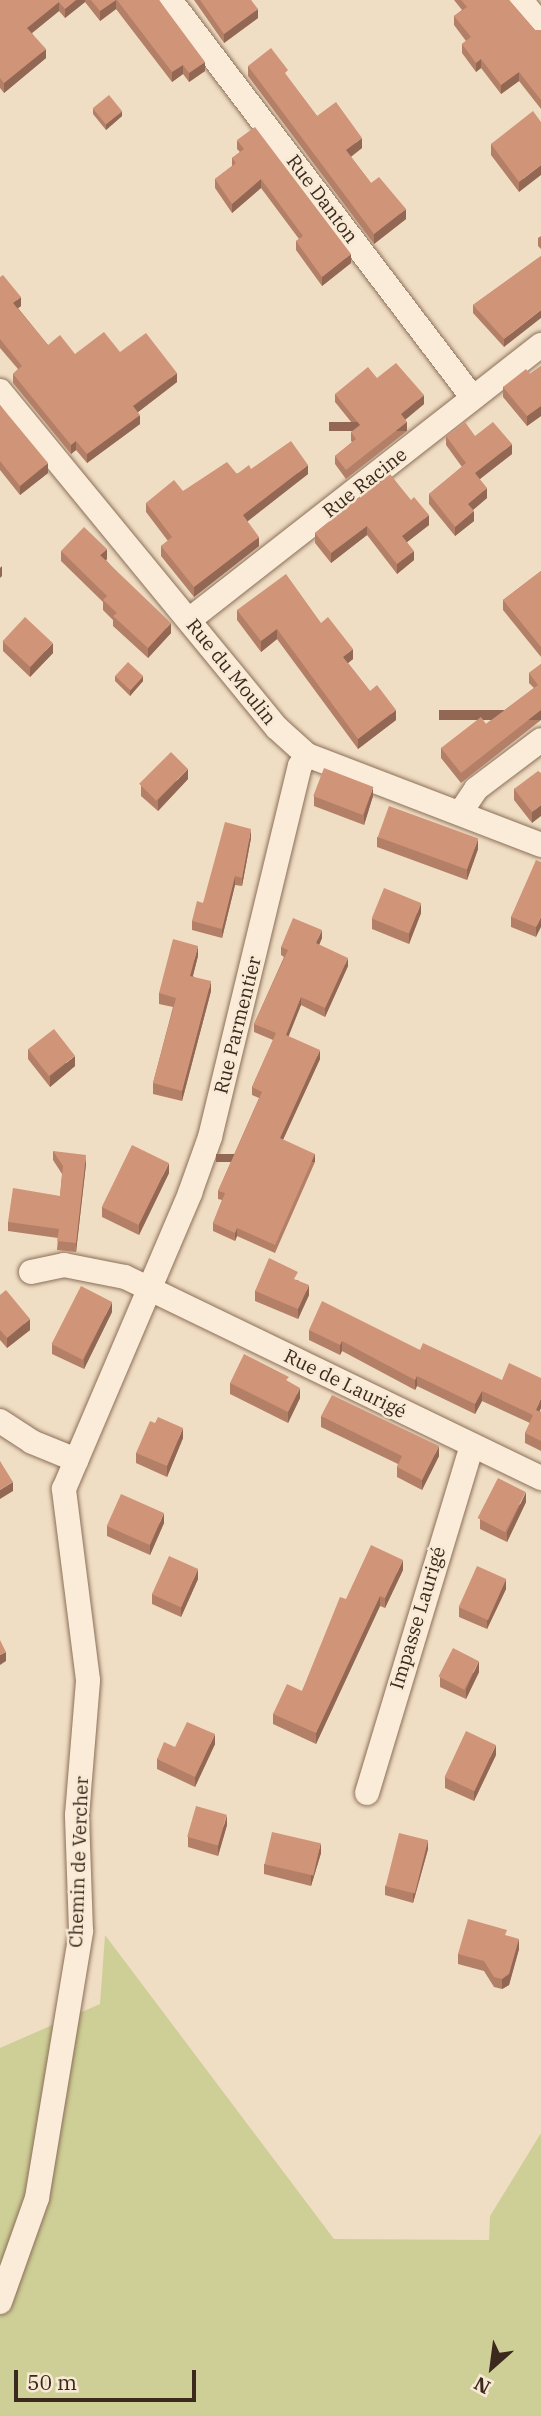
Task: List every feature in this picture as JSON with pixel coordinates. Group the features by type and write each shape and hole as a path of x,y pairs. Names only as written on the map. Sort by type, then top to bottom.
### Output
{"street":[{"name":"Rue Danton","path":"170,0 473,398"},
{"path":"522,0 541,26"},
{"name":"Rue Racine","path":"188,620 541,345"},
{"name":"Rue du Moulin","path":"0,391 277,728 307,755 541,845"},
{"path":"460,813 476,789 541,740"},
{"name":"Rue Parmentier","path":"76,1460 210,1138 300,766 307,755"},
{"path":"31,1272 64,1265 125,1277 149,1289"},
{"name":"Rue de Laurigé","path":"149,1289 541,1478"},
{"path":"0,1421 32,1442 76,1460"},
{"name":"Impasse Laurigé","path":"367,1793 472,1445"},
{"name":"Chemin de Vercher","path":"0,2302 37,2198 81,1931 77,1815 88,1680 64,1499 64,1489 76,1460"}],"green space":[{"path":"105,1935 334,2239 489,2240 490,2216 541,2133 541,2416 0,2416 0,2048 100,2004"}],"building":[{"path":"0,0 76,0 65,9 59,2 27,28 46,49 4,83 0,78"},
{"path":"91,0 116,0 100,11"},
{"path":"117,0 159,0 205,62 189,73 183,65 172,72"},
{"path":"200,0 251,0 258,9 224,34"},
{"path":"461,0 509,0 535,30 541,30 541,100 519,72 501,85 481,59 476,63 462,44 471,37 454,16 467,7"},
{"path":"271,48 288,70 285,73 317,116 336,102 362,138 346,150 371,183 379,177 406,209 374,234 248,66"},
{"path":"109,95 122,111 106,125 93,108"},
{"path":"533,111 541,122 541,165 519,182 491,144"},
{"path":"255,127 351,254 322,277 296,241 303,236 261,179 232,204 215,179 236,163 232,158 244,149 237,140"},
{"path":"541,256 541,310 504,339 473,305"},
{"path":"3,275 21,297 13,303 48,345 60,335 75,354 104,332 120,352 146,333 177,373 133,406 140,415 87,454 76,441 71,445 13,374 22,366 0,339 0,277"},
{"path":"396,363 424,395 401,414 407,422 346,470 335,456 356,439 351,432 360,425 335,394 368,367 377,378"},
{"path":"541,366 541,406 527,416 503,387 526,369 530,374"},
{"path":"0,405 48,463 20,486 0,461"},
{"path":"465,422 475,436 493,422 512,444 475,473 487,488 468,504 474,511 455,527 429,494 466,463 446,436"},
{"path":"291,441 308,465 243,515 259,537 194,587 161,546 172,537 146,503 174,480 183,491 227,462 237,474 249,465 251,469"},
{"path":"389,473 411,500 414,497 429,515 402,536 414,551 397,564 367,526 331,553 315,533"},
{"path":"84,527 107,549 100,555 171,623 148,648 113,616 117,613 103,600 107,596 61,551"},
{"path":"541,571 541,647 503,600"},
{"path":"286,574 321,623 328,617 353,649 343,657 370,691 377,685 396,710 358,739 277,629 261,641 237,610"},
{"path":"25,617 53,643 30,667 2,641"},
{"path":"128,662 143,676 130,690 115,676"},
{"path":"541,664 541,710 461,773 441,748 481,717 486,724 538,685 529,673"},
{"path":"171,752 188,769 156,801 139,784"},
{"path":"324,768 373,787 363,815 313,796"},
{"path":"538,771 541,773 541,805 532,812 514,789"},
{"path":"389,806 478,838 467,870 378,837"},
{"path":"225,822 251,829 242,878 235,876 222,929 192,921 197,901 203,903"},
{"path":"536,860 541,862 541,917 536,927 511,917"},
{"path":"384,888 421,903 409,934 372,919"},
{"path":"293,918 322,930 316,943 348,958 325,1008 301,997 286,1035 320,1050 280,1138 315,1154 275,1245 237,1228 235,1233 213,1223 225,1193 218,1191 262,1092 252,1087 276,1033 254,1024 288,950 281,947"},
{"path":"173,939 198,946 190,976 211,981 182,1091 153,1083 176,998 159,993"},
{"path":"54,1029 75,1056 49,1076 28,1049"},
{"path":"132,1145 169,1163 139,1225 102,1207"},
{"path":"53,1151 86,1155 76,1243 57,1241 59,1229 8,1222 13,1188 60,1196 63,1166"},
{"path":"269,1258 298,1272 294,1279 309,1285 298,1309 255,1291"},
{"path":"81,1286 112,1302 83,1360 51,1344"},
{"path":"6,1290 30,1319 7,1338 0,1330 0,1295"},
{"path":"322,1301 420,1350 423,1343 502,1380 509,1363 541,1378 541,1398 536,1410 541,1412 541,1441 525,1433 533,1415 482,1391 475,1404 417,1376 415,1380 342,1341 340,1345 309,1330"},
{"path":"244,1354 289,1377 286,1380 300,1388 288,1412 230,1383"},
{"path":"332,1395 439,1446 422,1480 397,1467 402,1456 321,1416"},
{"path":"158,1417 183,1428 167,1466 136,1453 150,1421 155,1423"},
{"path":"0,1461 13,1482 0,1490"},
{"path":"498,1478 526,1492 505,1532 478,1518"},
{"path":"121,1494 164,1513 150,1545 107,1526"},
{"path":"371,1545 403,1560 385,1598 380,1596 316,1733 273,1714 287,1684 302,1691 340,1597 346,1599"},
{"path":"169,1556 198,1569 181,1607 152,1594"},
{"path":"477,1566 506,1579 488,1620 459,1607"},
{"path":"0,1640 6,1652 0,1655"},
{"path":"453,1648 479,1661 464,1690 438,1677"},
{"path":"187,1722 215,1734 195,1777 157,1759 164,1742 175,1747"},
{"path":"466,1731 496,1745 474,1791 444,1777"},
{"path":"196,1806 227,1815 218,1846 187,1837"},
{"path":"272,1832 321,1843 313,1875 265,1864"},
{"path":"399,1833 428,1840 415,1894 386,1886"},
{"path":"468,1919 507,1930 505,1935 519,1939 509,1974 502,1979 494,1977 484,1961 458,1954"}]}
